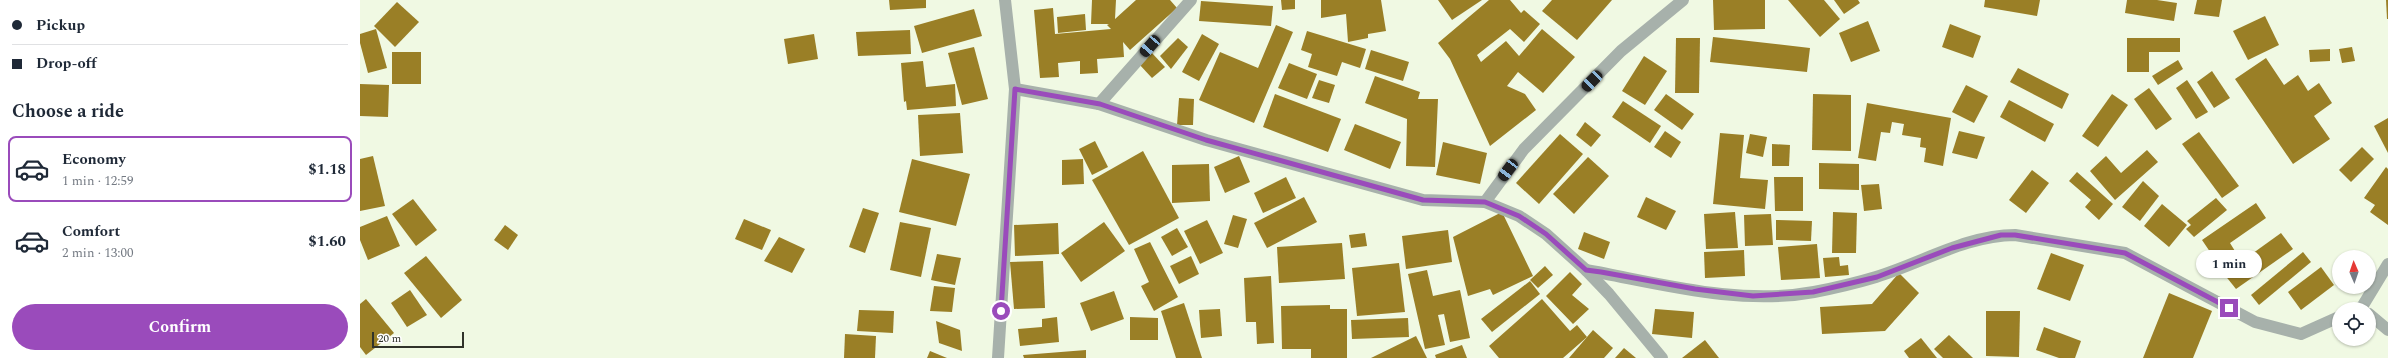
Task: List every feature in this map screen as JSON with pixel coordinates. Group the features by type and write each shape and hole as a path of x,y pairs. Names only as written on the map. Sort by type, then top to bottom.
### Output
{"street":[{"path":"998,358 1015,89 1005,0"},
{"path":"1100,104 1191,0"},
{"path":"1485,202 1524,149 1621,51 1683,0"},
{"path":"1015,89 1100,104 1206,140 1423,200 1485,202 1524,220 1546,234 1586,270 1609,294 1662,358"},
{"path":"1586,270 1695,289 1753,296 1813,292 1877,277 1952,248 2001,235 2015,235 2125,253 2255,322 2301,334 2332,320"},
{"path":"2367,302 2388,264"},
{"path":"2376,320 2388,330"}],"building":[{"path":"889,0 926,0 926,8 890,10"},
{"path":"1092,0 1116,0 1115,19 1136,0 1170,0 1177,8 1130,50 1123,42 1124,57 1097,59 1098,73 1080,74 1080,61 1058,63 1059,77 1040,78 1034,10 1053,8 1055,34 1111,29 1107,25 1109,24 1091,24"},
{"path":"1281,0 1295,0 1295,9 1282,10"},
{"path":"1321,0 1381,0 1386,31 1368,34 1368,38 1348,42 1346,14 1321,18"},
{"path":"1438,0 1482,0 1452,20"},
{"path":"1489,0 1510,0 1521,13 1524,10 1540,24 1524,42 1510,29 1477,55 1481,62 1506,41 1519,56 1542,29 1575,57 1543,93 1518,72 1507,86 1525,94 1536,110 1490,146 1450,59 1438,43"},
{"path":"1552,0 1612,0 1577,40 1542,11"},
{"path":"1713,0 1765,0 1765,29 1714,30"},
{"path":"1788,0 1824,0 1840,19 1820,37"},
{"path":"1834,0 1858,0 1860,3 1844,14"},
{"path":"1985,0 2040,0 2037,16 1984,7"},
{"path":"2127,0 2157,0 2177,3 2174,21 2125,13"},
{"path":"2197,0 2222,0 2219,17 2194,14"},
{"path":"2386,0 2388,0 2388,19 2387,19"},
{"path":"1201,1 1273,6 1271,26 1199,21"},
{"path":"397,2 419,22 395,47 374,26"},
{"path":"974,9 982,36 922,53 914,26"},
{"path":"1085,14 1086,30 1058,33 1057,17"},
{"path":"2265,16 2279,45 2248,60 2233,31"},
{"path":"1868,21 1880,51 1851,62 1839,33"},
{"path":"1950,24 1981,36 1973,58 1942,47"},
{"path":"1276,25 1293,32 1254,123 1199,100 1220,52 1258,68"},
{"path":"376,29 387,68 368,73 360,43 360,34"},
{"path":"910,30 911,54 858,56 856,32"},
{"path":"1307,31 1366,49 1360,68 1342,62 1337,76 1308,67 1312,54 1301,50"},
{"path":"814,34 818,59 788,64 784,39"},
{"path":"1202,34 1219,44 1199,81 1182,72"},
{"path":"1713,37 1810,48 1807,72 1710,62"},
{"path":"1178,38 1188,47 1171,69 1160,56"},
{"path":"1676,38 1700,38 1699,93 1675,93"},
{"path":"2127,38 2180,38 2180,52 2149,52 2149,72 2127,72"},
{"path":"974,47 988,99 962,105 948,53"},
{"path":"2352,47 2355,61 2342,63 2339,49"},
{"path":"2330,49 2330,61 2310,62 2309,50"},
{"path":"1371,50 1409,62 1403,81 1365,69"},
{"path":"392,52 421,52 421,84 392,84"},
{"path":"1151,52 1165,67 1152,78 1138,63"},
{"path":"1644,56 1667,71 1645,105 1622,91"},
{"path":"2266,58 2284,85 2298,75 2308,91 2319,83 2332,103 2314,116 2330,139 2293,164 2235,79"},
{"path":"2178,60 2183,69 2158,85 2152,76"},
{"path":"923,61 926,87 955,84 956,106 907,110 906,101 904,102 901,63"},
{"path":"1289,63 1317,74 1307,99 1278,88"},
{"path":"2018,68 2069,94 2062,109 2010,82"},
{"path":"2212,71 2230,98 2214,108 2197,82"},
{"path":"1375,76 1420,92 1418,99 1438,99 1435,167 1406,166 1407,119 1365,103"},
{"path":"1319,80 1335,85 1329,103 1312,98"},
{"path":"2187,80 2208,112 2196,119 2176,88"},
{"path":"360,84 389,85 388,117 360,116"},
{"path":"1966,85 1988,96 1974,123 1952,112"},
{"path":"2149,88 2172,119 2156,130 2134,99"},
{"path":"1275,94 1341,119 1328,152 1263,127"},
{"path":"1666,94 1694,114 1682,130 1654,110"},
{"path":"1813,94 1851,95 1851,151 1812,150"},
{"path":"2112,94 2128,105 2098,147 2082,136"},
{"path":"1179,98 1194,99 1193,125 1177,125"},
{"path":"2009,100 2054,124 2045,142 2000,117"},
{"path":"1623,101 1661,126 1650,143 1612,117"},
{"path":"1867,103 1951,118 1943,166 1924,162 1926,148 1920,147 1921,138 1902,135 1904,124 1892,122 1890,133 1881,132 1876,161 1858,158"},
{"path":"960,113 963,153 920,156 918,115"},
{"path":"2388,118 2388,153 2374,126"},
{"path":"1585,122 1601,135 1591,147 1576,135"},
{"path":"1355,124 1401,142 1390,169 1344,150"},
{"path":"1665,131 1681,142 1671,158 1654,147"},
{"path":"1959,131 1985,137 1977,159 1952,153"},
{"path":"2199,132 2239,186 2222,198 2182,144"},
{"path":"1720,133 1744,135 1740,178 1768,180 1765,209 1713,204"},
{"path":"1560,134 1583,154 1539,204 1516,183"},
{"path":"1750,134 1767,137 1763,157 1746,153"},
{"path":"1095,141 1108,167 1092,175 1079,149"},
{"path":"1443,142 1487,153 1480,184 1436,175"},
{"path":"1772,144 1790,145 1789,166 1772,166"},
{"path":"2362,147 2374,159 2351,182 2339,170"},
{"path":"2147,150 2158,162 2115,200 2090,171 2106,156 2121,173"},
{"path":"1143,151 1179,218 1129,245 1092,180"},
{"path":"373,156 385,206 360,211 360,159"},
{"path":"1239,156 1250,182 1225,193 1214,167"},
{"path":"1588,157 1609,176 1574,214 1553,194"},
{"path":"912,159 970,174 956,226 899,212"},
{"path":"1083,159 1084,184 1062,185 1062,160"},
{"path":"1819,163 1859,164 1859,190 1819,189"},
{"path":"1209,164 1210,201 1172,203 1172,165"},
{"path":"2386,167 2388,169 2388,225 2370,212 2375,205 2364,198"},
{"path":"2032,170 2049,183 2026,213 2009,200"},
{"path":"2077,172 2113,204 2099,220 2085,207 2091,200 2069,181"},
{"path":"1286,177 1296,198 1263,213 1254,193"},
{"path":"1774,177 1803,177 1803,211 1775,211"},
{"path":"2143,181 2159,196 2140,221 2122,207"},
{"path":"1879,184 1882,209 1864,211 1861,185"},
{"path":"1304,197 1317,222 1267,248 1254,223"},
{"path":"1646,197 1676,211 1666,230 1637,217"},
{"path":"2216,198 2227,210 2194,237 2186,229 2191,225 2187,221"},
{"path":"413,199 437,230 416,246 392,214"},
{"path":"2256,203 2266,218 2230,243 2238,256 2221,268 2202,240"},
{"path":"2162,204 2187,225 2169,247 2144,226"},
{"path":"863,208 879,213 865,253 849,247"},
{"path":"1502,212 1533,276 1493,295 1490,289 1468,296 1453,237"},
{"path":"1735,212 1738,248 1706,249 1704,214"},
{"path":"1833,212 1857,213 1856,253 1832,253"},
{"path":"1771,214 1773,245 1745,246 1744,215"},
{"path":"1233,215 1247,219 1238,248 1224,244"},
{"path":"387,216 400,246 368,260 360,240 360,227"},
{"path":"744,219 771,230 762,250 735,239"},
{"path":"1207,220 1223,253 1200,264 1184,231"},
{"path":"1776,220 1812,221 1811,241 1776,240"},
{"path":"900,222 931,228 921,277 890,270"},
{"path":"1104,222 1125,251 1081,282 1061,253"},
{"path":"1058,223 1059,254 1015,256 1014,225"},
{"path":"505,225 518,235 508,250 494,240"},
{"path":"1177,228 1188,247 1172,256 1161,237"},
{"path":"1448,230 1452,262 1406,269 1402,236"},
{"path":"1584,232 1610,242 1604,259 1578,249"},
{"path":"1365,233 1367,246 1351,248 1349,235"},
{"path":"2281,233 2293,249 2236,289 2224,274"},
{"path":"779,237 805,249 792,273 764,261"},
{"path":"1150,242 1178,297 1154,311 1141,286 1149,282 1134,249"},
{"path":"1342,243 1345,279 1279,283 1277,247"},
{"path":"1817,244 1820,278 1781,280 1778,247"},
{"path":"1744,250 1745,276 1705,278 1704,252"},
{"path":"2303,252 2311,262 2259,305 2251,295"},
{"path":"2051,253 2084,265 2070,301 2037,289"},
{"path":"937,254 961,258 955,285 931,280"},
{"path":"426,256 462,300 441,318 404,273"},
{"path":"1191,256 1199,274 1179,284 1170,266"},
{"path":"1839,257 1840,266 1848,265 1849,275 1825,277 1823,258"},
{"path":"1043,261 1045,308 1014,309 1010,262"},
{"path":"1399,263 1405,312 1357,316 1352,268"},
{"path":"1545,266 1553,275 1538,288 1530,280"},
{"path":"2321,267 2332,282 2332,287 2301,310 2288,292"},
{"path":"1427,270 1433,296 1460,290 1470,338 1450,342 1444,314 1438,315 1445,345 1425,349 1408,274"},
{"path":"1570,272 1582,284 1572,295 1589,309 1573,324 1546,296"},
{"path":"1899,273 1919,293 1885,331 1822,334 1820,307 1872,304"},
{"path":"1271,276 1274,343 1257,344 1256,322 1246,322 1244,278"},
{"path":"1530,281 1540,294 1492,332 1481,319"},
{"path":"934,286 955,288 952,312 930,311"},
{"path":"410,290 427,315 407,327 391,303"},
{"path":"1114,291 1124,319 1091,331 1080,303"},
{"path":"2169,293 2212,311 2193,358 2143,358"},
{"path":"366,299 394,333 366,355 360,347 360,304"},
{"path":"1542,299 1570,331 1577,325 1587,337 1563,358 1499,358 1489,346"},
{"path":"1184,303 1202,358 1176,358 1161,311"},
{"path":"1330,305 1330,309 1347,309 1347,358 1311,358 1311,349 1282,349 1281,306"},
{"path":"1220,309 1222,336 1201,338 1199,310"},
{"path":"1655,309 1694,312 1692,338 1652,334"},
{"path":"859,310 894,311 893,333 857,331"},
{"path":"1986,311 2020,311 2019,357 1986,356"},
{"path":"1057,317 1059,342 1020,346 1018,329 1042,327 1042,319"},
{"path":"1130,317 1158,318 1158,340 1130,340"},
{"path":"1408,318 1409,337 1352,339 1351,320"},
{"path":"936,321 960,330 962,351 939,343"},
{"path":"2044,327 2081,341 2075,358 2059,358 2036,350"},
{"path":"1593,330 1613,348 1604,358 1569,358"},
{"path":"845,334 876,336 875,358 844,358"},
{"path":"1949,335 1973,358 1943,358 1934,349"},
{"path":"1416,336 1427,358 1371,358"},
{"path":"1921,338 1937,358 1909,358 1904,351"},
{"path":"1705,340 1719,358 1682,358"},
{"path":"1462,345 1467,358 1436,358 1435,355"},
{"path":"1624,348 1636,358 1615,358"},
{"path":"1086,350 1086,358 1024,358 1023,355"},
{"path":"930,351 947,358 927,358"}],"route":[{"path":"1001,311 1015,89 1100,104 1206,140 1423,200 1485,202 1519,216 1546,234 1586,270 1695,289 1753,296 1813,292 1877,277 1952,248 2001,235 2015,235 2125,253 2229,308"}]}
